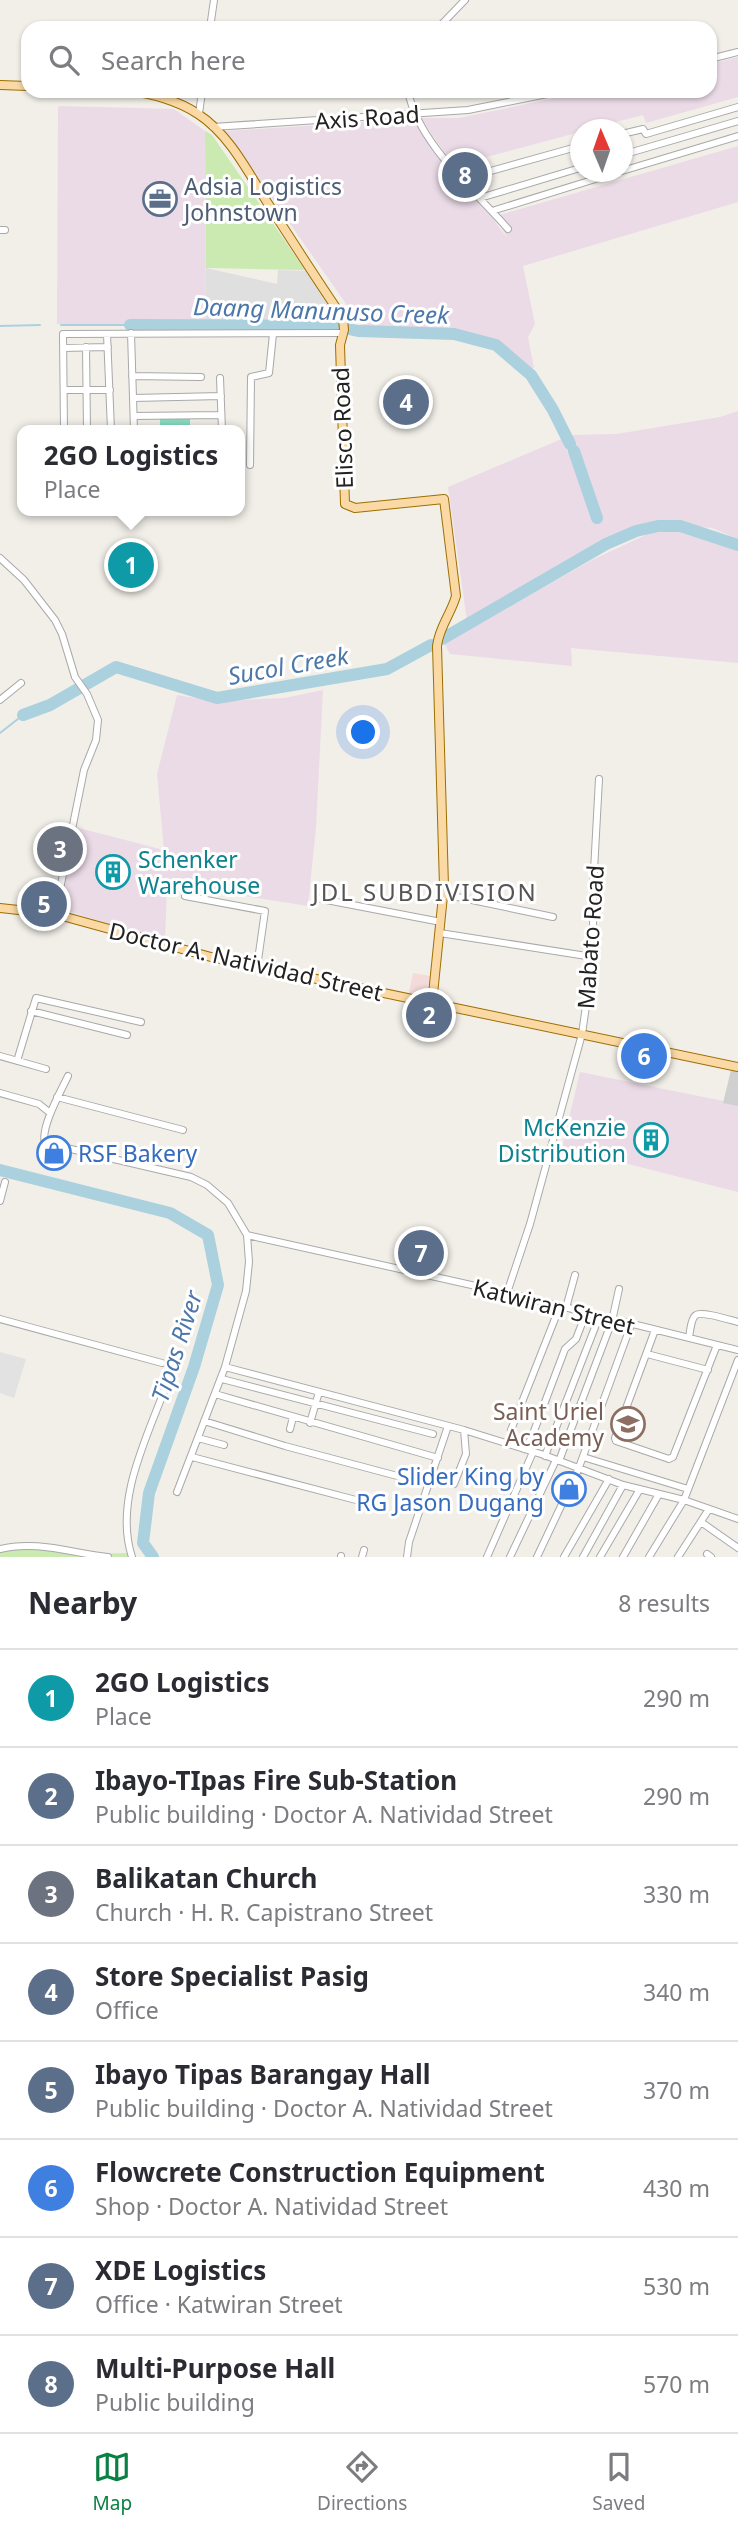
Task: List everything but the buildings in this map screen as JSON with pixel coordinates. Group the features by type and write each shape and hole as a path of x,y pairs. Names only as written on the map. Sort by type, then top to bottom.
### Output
{"main road":[{"path":"0,85 21,86"},
{"path":"160,98 200,114 242,163 343,318 344,329"},
{"name":"Elisco Road","path":"344,329 340,345 345,504 350,507 363,507 440,498 444,499 446,507 456,596 452,610 440,630 437,646 443,894 432,1004"},
{"name":"Doctor A. Natividad Street","path":"0,908 55,914 211,957 738,1067"}],"street":[{"path":"211,21 214,0"},
{"path":"445,21 465,0"},
{"path":"717,57 738,52"},
{"path":"200,114 201,98"},
{"path":"410,98 415,114 462,179 508,229"},
{"name":"Axis Road","path":"213,127 468,110 527,98"},
{"path":"646,134 738,107"},
{"path":"633,152 738,121"},
{"path":"633,131 643,129 654,161"},
{"path":"633,167 738,136"},
{"path":"462,179 570,149"},
{"path":"480,198 570,171"},
{"path":"492,211 585,182"},
{"path":"64,425 63,334 273,334 344,329"},
{"path":"131,333 134,425"},
{"path":"107,334 111,425"},
{"path":"250,465 251,377 269,373 273,334"},
{"path":"86,347 87,425"},
{"path":"64,348 108,347"},
{"path":"132,376 201,377"},
{"path":"220,378 222,425"},
{"path":"64,390 110,390"},
{"path":"133,398 221,396"},
{"path":"134,416 221,415"},
{"path":"0,558 24,580 55,620 78,682 98,720 96,740 84,770 55,914"},
{"path":"0,700 21,682"},
{"name":"Mabato Road","path":"507,1293 534,1210 582,1034 593,957 593,889 599,779"},
{"path":"443,894 553,917"},
{"path":"185,896 265,911 257,967"},
{"path":"316,898 441,922"},
{"path":"440,933 593,957"},
{"path":"17,1061 31,1011 39,997 141,1022"},
{"path":"31,1011 127,1035"},
{"path":"103,1028 107,1013"},
{"path":"0,1056 46,1069"},
{"path":"68,1076 50,1113 44,1142 49,1146 191,1177 207,1185 228,1203 247,1235 250,1246 248,1279 222,1379 177,1492"},
{"path":"0,1094 38,1104 50,1113"},
{"path":"57,1097 183,1130"},
{"path":"0,1201 5,1182"},
{"name":"Katwiran Street","path":"247,1235 507,1293 738,1350"},
{"path":"511,1430 575,1275"},
{"path":"510,1557 557,1461 612,1321 619,1289"},
{"path":"524,1449 531,1439 565,1349 576,1339 586,1314"},
{"path":"689,1338 693,1317 696,1315 703,1314 738,1322"},
{"path":"545,1456 599,1317"},
{"path":"0,1319 162,1363"},
{"path":"537,1557 578,1470 631,1325"},
{"path":"655,1330 615,1439 672,1459 717,1345"},
{"path":"647,1354 708,1370"},
{"path":"649,1557 684,1500 738,1360"},
{"path":"225,1367 464,1430 623,1485 684,1500 738,1519"},
{"path":"132,1557 126,1534 127,1497 169,1378"},
{"path":"222,1379 433,1434"},
{"path":"310,1423 319,1392"},
{"path":"215,1394 438,1458"},
{"path":"290,1429 293,1417"},
{"path":"204,1421 416,1480"},
{"path":"407,1557 409,1542 448,1426"},
{"path":"454,1484 466,1454 464,1430"},
{"path":"198,1438 224,1445"},
{"path":"487,1557 533,1452"},
{"path":"192,1457 356,1500"},
{"path":"583,1457 688,1489"},
{"path":"564,1557 609,1479"},
{"path":"583,1557 623,1485"},
{"path":"600,1557 640,1489"},
{"path":"623,1557 659,1494"},
{"path":"678,1557 709,1509"},
{"path":"701,1522 738,1548"},
{"path":"0,1549 41,1545 107,1557"}],"shaded area":[{"path":"738,57 738,97 646,123 643,115 628,119 570,119 570,135 453,166 421,118 459,118 555,98 717,98 717,62"},
{"path":"58,106 174,109 205,131 206,324 57,324"},
{"path":"414,119 446,168 507,238 496,216 614,182 633,182 633,176 738,146 738,202 523,266 535,324 528,337 534,368 528,369 489,341 455,332 363,328 225,131"},
{"path":"206,268 277,284 278,270 309,271 339,319 334,326 206,324"},
{"path":"738,411 738,539 712,528 653,523 615,537 467,621 448,487 571,435 616,434 720,417"},
{"path":"652,532 678,532 738,551 738,663 571,648 572,666 450,654 444,643 592,560"},
{"path":"323,690 316,827 308,906 167,884 165,942 61,909 75,827 164,850 157,774 177,695 214,701 284,698"},
{"path":"413,973 430,976 426,997 409,993"},
{"path":"731,1070 738,1071 738,1106 723,1103"},
{"name":"McKenzie Distribution","path":"580,1072 738,1104 738,1192 562,1147"},
{"path":"0,1352 26,1359 14,1398 0,1393"}],"green space":[{"path":"205,131 212,135 305,270 206,268"},
{"path":"160,418 190,418 190,425 160,425"},
{"path":"25,1546 84,1554 129,1553 130,1557 0,1557 0,1551"}],"waterway":[{"name":"Daang Manunuso Creek","path":"0,326 40,325"},
{"name":"Daang Manunuso Creek","path":"61,325 130,325"},
{"name":"Daang Manunuso Creek","path":"130,325 335,326 358,331 454,334 496,345 531,375 570,444"},
{"name":"Daang Manunuso Creek","path":"574,451 597,518"},
{"name":"Sucol Creek","path":"442,639 606,544 636,531 658,526 680,526 738,545"},
{"name":"Sucol Creek","path":"23,715 50,705 116,667 217,698 387,669 431,645"},
{"name":"Sucol Creek","path":"0,733 23,715"},
{"name":"Tipas River","path":"0,1170 170,1213 208,1235 218,1285 194,1367 149,1493 143,1543 153,1557"}],"place":[{"name":"Multi-Purpose Hall","path":"465,175"},
{"name":"Adsia Logistics Johnstown","path":"160,199"},
{"name":"Store Specialist Pasig","path":"406,402"},
{"name":"2GO Logistics","path":"131,565"},
{"name":"Balikatan Church","path":"60,849"},
{"name":"Schenker Warehouse","path":"113,872"},
{"name":"Ibayo Tipas Barangay Hall","path":"44,904"},
{"name":"Ibayo-TIpas Fire Sub-Station","path":"429,1015"},
{"name":"Flowcrete Construction Equipment","path":"644,1056"},
{"name":"McKenzie Distribution","path":"651,1140"},
{"name":"RSF Bakery","path":"54,1153"},
{"name":"XDE Logistics","path":"421,1253"},
{"name":"Saint Uriel Academy","path":"628,1424"},
{"name":"Slider King by RG Jason Dugang","path":"569,1489"}],"district":[{"name":"JDL SUBDIVISION","path":"425,891"}]}
